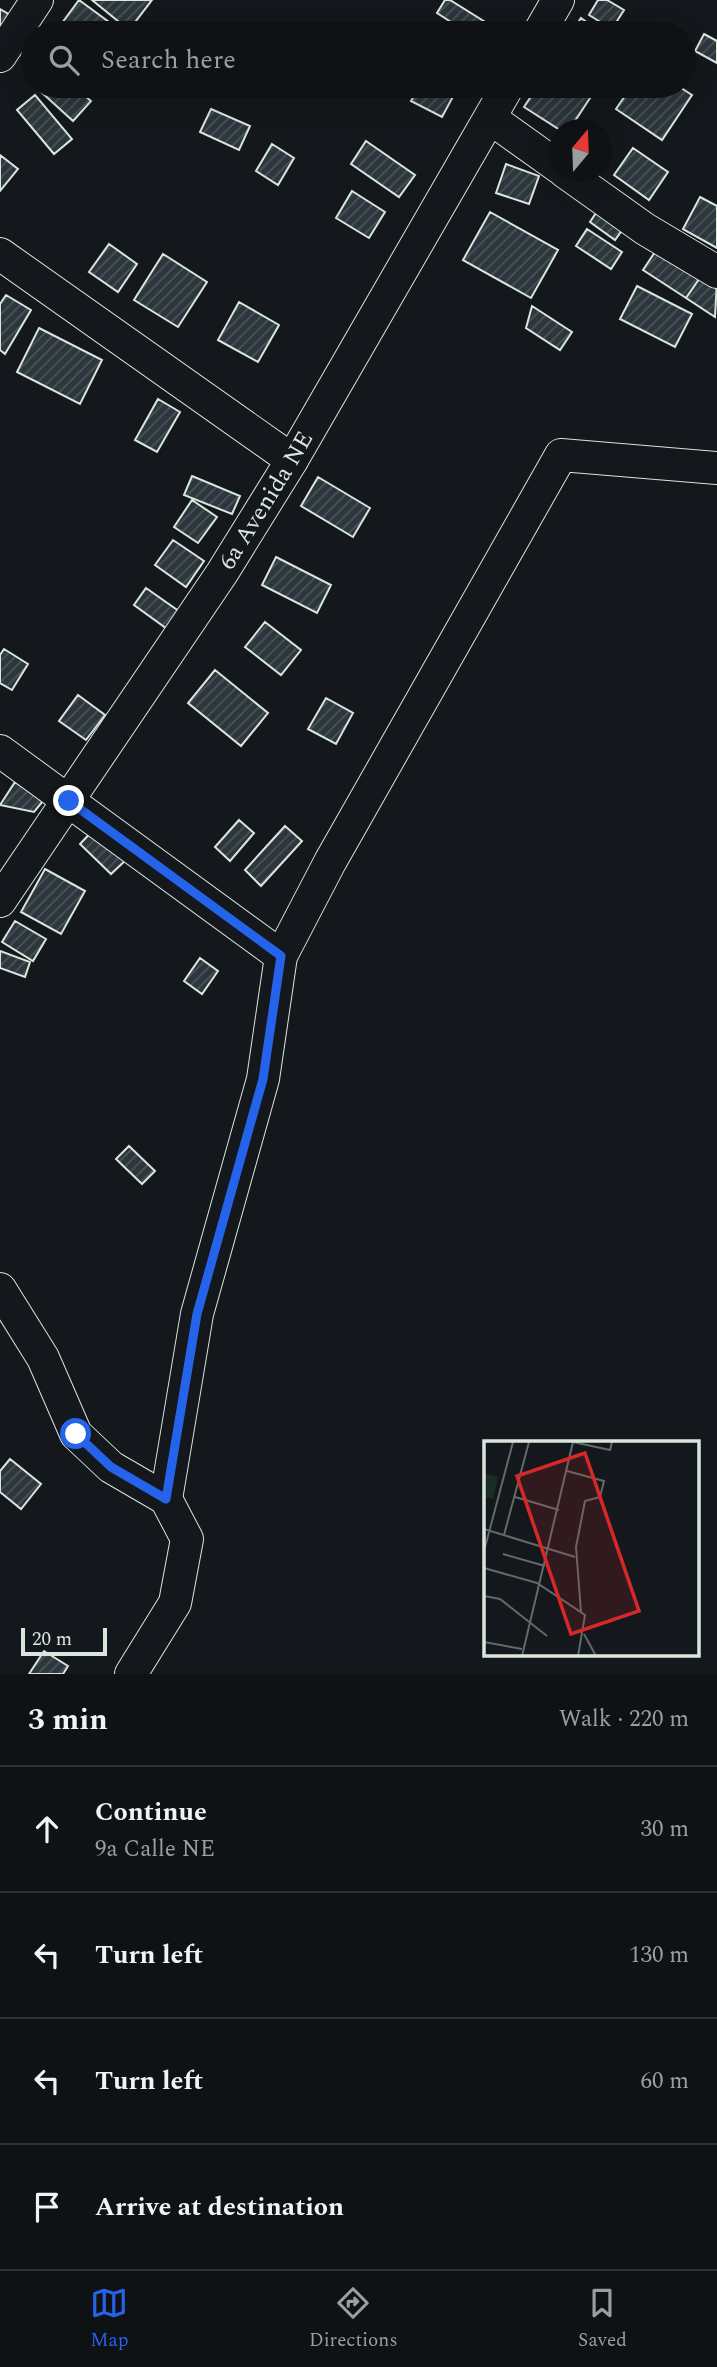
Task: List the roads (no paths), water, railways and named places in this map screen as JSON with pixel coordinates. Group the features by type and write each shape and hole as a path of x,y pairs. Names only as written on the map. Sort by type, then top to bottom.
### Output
{"street":[{"path":"23,21 37,0"},
{"path":"545,21 558,0"},
{"path":"0,55 21,24"},
{"name":"6a Avenida NE","path":"0,901 222,573 292,460 501,98"},
{"path":"490,118 549,161"},
{"path":"579,182 645,229 717,272"},
{"path":"0,254 292,460"},
{"path":"166,1499 197,1314 263,1079 281,956 337,850 561,455 717,468"},
{"path":"0,751 281,956"},
{"path":"0,1289 43,1357 76,1434 111,1467 166,1499 187,1539 174,1603 131,1674"}]}
